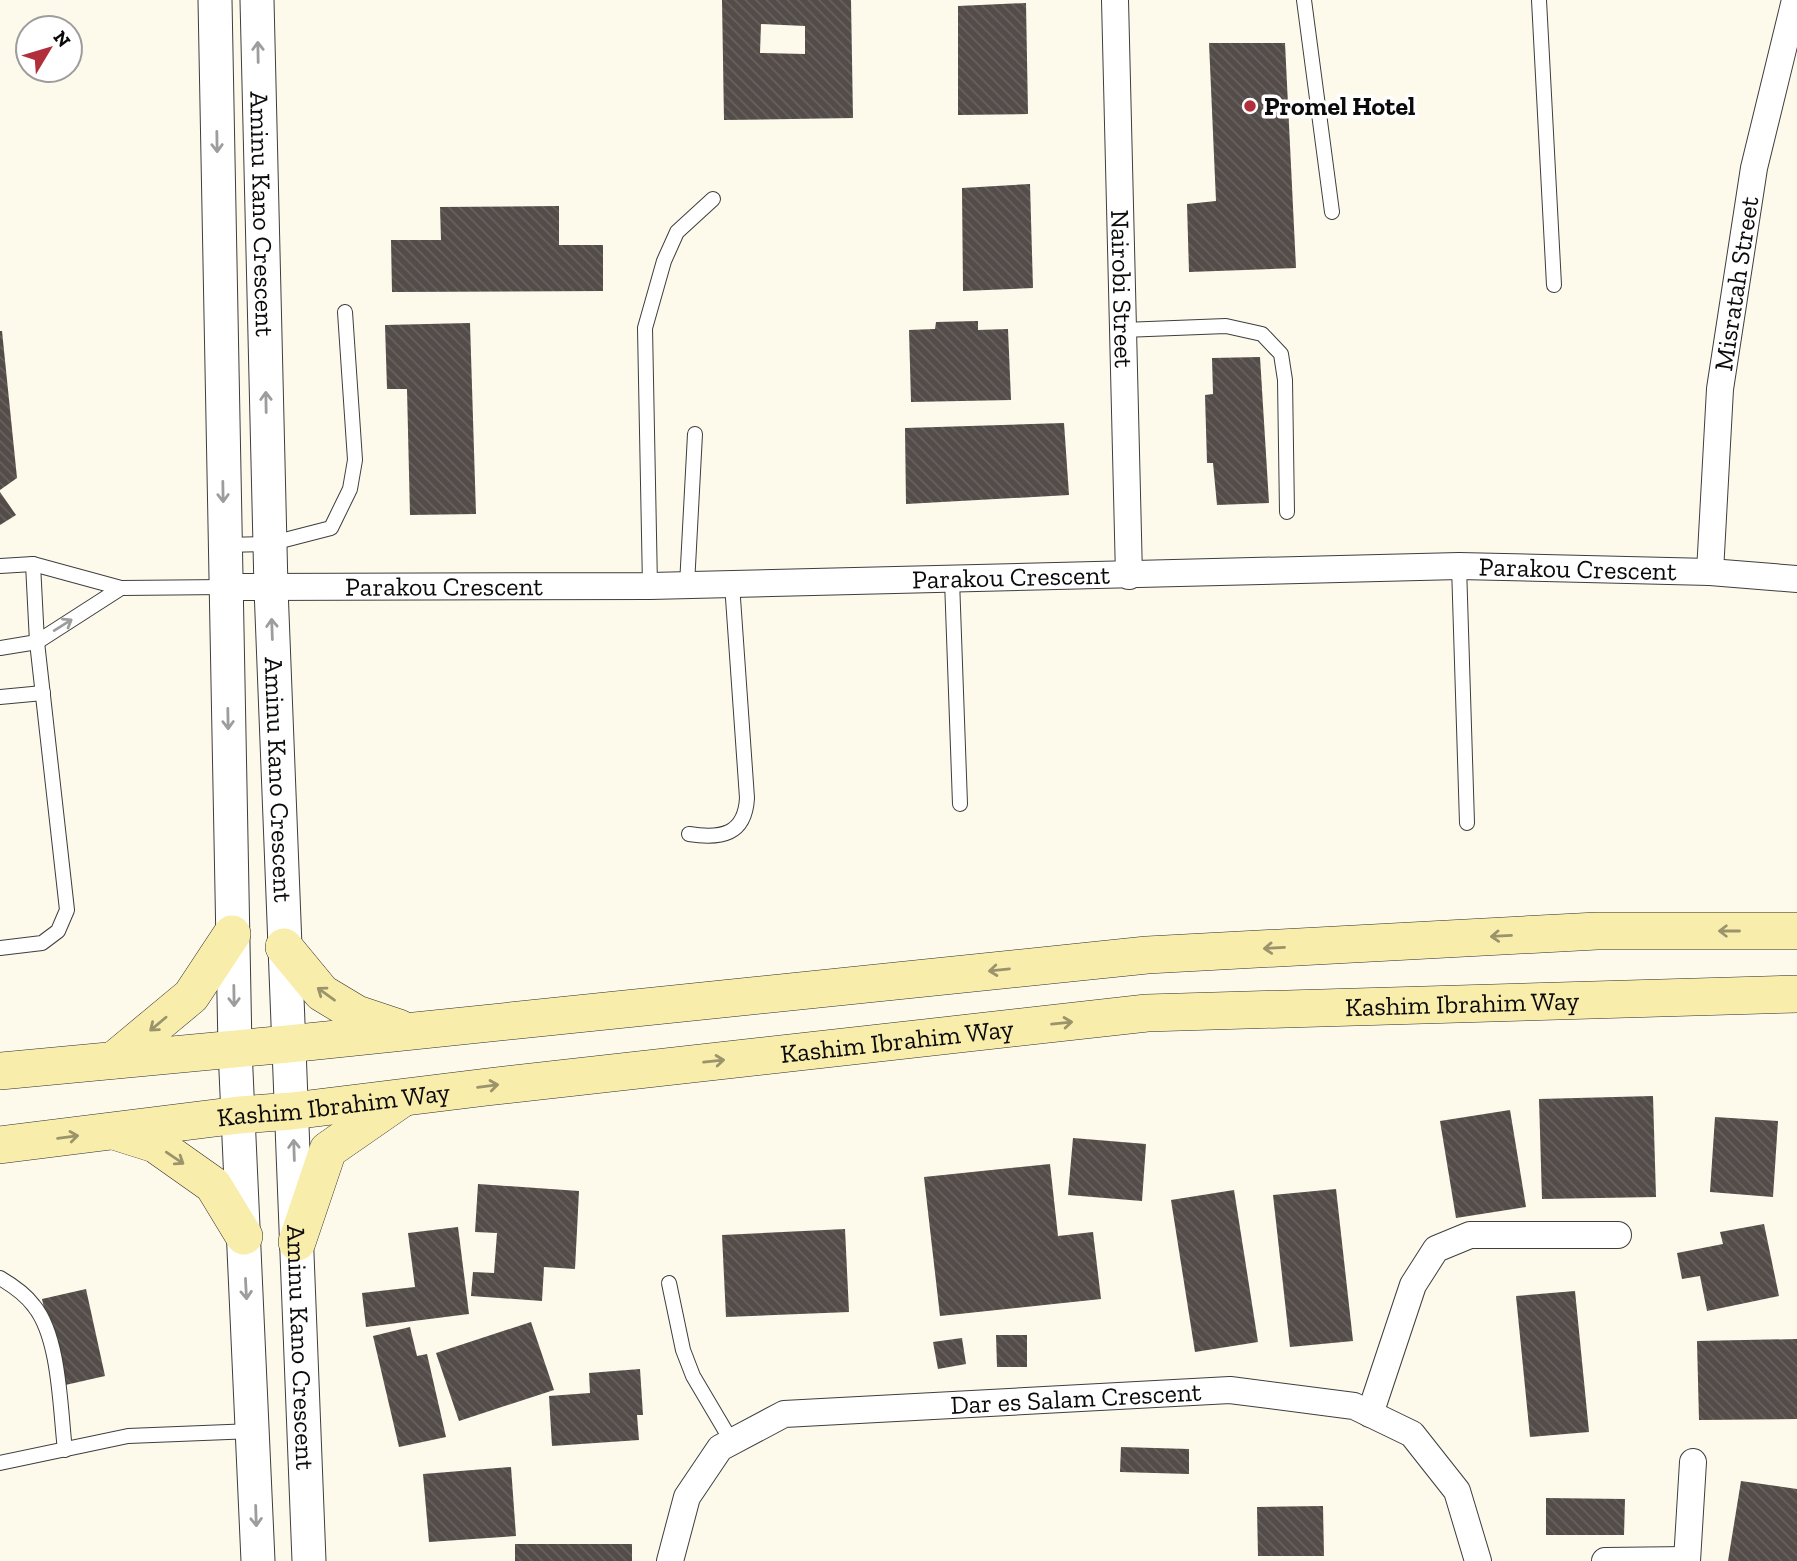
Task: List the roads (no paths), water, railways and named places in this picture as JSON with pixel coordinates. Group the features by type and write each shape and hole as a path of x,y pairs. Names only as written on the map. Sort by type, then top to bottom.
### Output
{"main road":[{"path":"0,1071 288,1044 1147,954 1597,931 1797,931"},
{"path":"114,1060 191,996 232,934"},
{"path":"284,947 322,993 357,1014 410,1031"},
{"name":"Kashim Ibrahim Way","path":"0,1145 239,1115 1147,1013 1797,994"},
{"path":"297,1242 328,1150 404,1097"},
{"path":"113,1131 155,1144 213,1185 244,1236"}],"street":[{"name":"Aminu Kano Crescent","path":"215,0 235,1049 258,1561"},
{"name":"Aminu Kano Crescent","path":"257,0 271,588 309,1561"},
{"name":"Nairobi Street","path":"1115,0 1129,576"},
{"name":"Misratah Street","path":"1710,572 1720,388 1754,168 1795,0"},
{"name":"Parakou Crescent","path":"225,587 650,586 1459,566 1710,572 1797,579"},
{"path":"1370,1414 1413,1285 1436,1249 1470,1235 1618,1235"},
{"name":"Dar es Salam Crescent","path":"670,1561 687,1497 720,1448 784,1414 1230,1390 1354,1406 1412,1434 1457,1491 1478,1561"},
{"path":"1605,1561 1687,1561 1693,1462"}],"lane":[{"path":"1304,0 1332,212"},
{"path":"1539,0 1554,285"},
{"path":"650,586 645,328 664,261 677,232 713,199"},
{"path":"224,545 270,544 331,528 350,489 355,460 345,312"},
{"path":"1123,330 1226,326 1262,334 1281,355 1287,512"},
{"path":"687,585 695,434"},
{"path":"0,566 33,564 121,588 225,587"},
{"path":"0,948 42,943 58,931 67,910 37,642 33,564"},
{"path":"1459,566 1467,823"},
{"path":"952,580 961,804"},
{"path":"689,834 709,837 723,835 738,826 747,814 732,584"},
{"path":"0,648 37,642 121,588"},
{"path":"0,697 43,693"},
{"path":"0,1278 11,1284 35,1306 51,1338 65,1450"},
{"path":"669,1283 683,1350 693,1376 732,1442"},
{"path":"0,1463 128,1436 253,1432"}],"place":[{"name":"Promel Hotel","path":"1250,106"}]}
